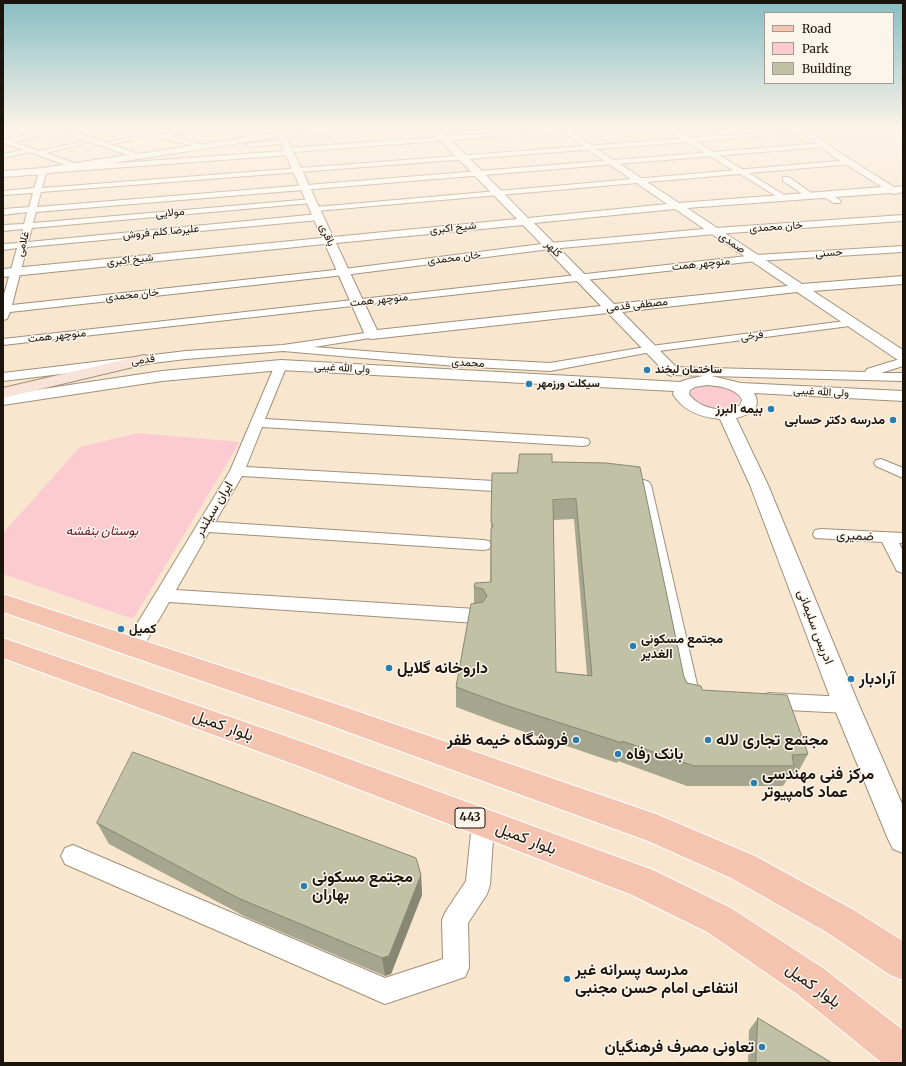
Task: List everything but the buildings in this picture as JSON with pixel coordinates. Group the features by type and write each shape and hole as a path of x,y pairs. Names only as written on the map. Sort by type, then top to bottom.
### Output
{"main road":[{"path":"6,387 144,360"},
{"path":"3,603 339,716 656,829 743,867 840,921 902,961"},
{"name":"بلوار کمیل","path":"3,648 314,758 642,882 719,920 810,982 903,1055"}],"street":[{"name":"غلامی","path":"5,308 41,179"},
{"path":"3,193 184,179"},
{"name":"باقری","path":"302,179 372,335"},
{"path":"3,212 408,179"},
{"name":"کلهر","path":"484,179 672,370"},
{"name":"صمدی","path":"637,179 903,357"},
{"path":"315,209 666,179"},
{"path":"753,179 781,197"},
{"path":"787,179 810,195"},
{"path":"874,179 903,196"},
{"name":"شیخ اکبری","path":"3,273 677,206 903,189"},
{"path":"825,194 837,201"},
{"name":"مولایی","path":"3,228 315,209"},
{"name":"علیرضا کلم فروش","path":"3,248 315,209"},
{"name":"خان محمدی","path":"5,308 344,272 550,246 715,231 903,218"},
{"name":"حسنی","path":"756,258 903,249"},
{"path":"797,256 808,264"},
{"name":"منوچهر همت","path":"3,342 756,258"},
{"name":"مصطفی قدمی","path":"372,335 800,288 903,280"},
{"name":"فرخی","path":"651,349 853,323"},
{"path":"283,348 372,335"},
{"name":"محمدی","path":"283,348 455,362 550,367 651,349"},
{"name":"قدمی","path":"144,360 186,355 283,348"},
{"path":"860,376 903,362"},
{"name":"ولی الله غیبی","path":"6,387 162,376 281,365 683,387 688,383 708,380 719,381 739,388 903,396"},
{"name":"ایران سیلندر","path":"133,647 237,471 281,365"},
{"path":"672,370 903,377"},
{"path":"683,387 681,392 682,398 694,408 715,414 726,415 745,410 749,405 749,399 746,393 739,388"},
{"name":"ادریس سلیمانی","path":"726,415 759,485 846,705 903,839"},
{"path":"257,423 583,442"},
{"path":"881,463 903,474"},
{"path":"237,471 494,486"},
{"path":"644,485 689,697 704,698"},
{"path":"204,526 483,545"},
{"name":"ضمیری","path":"821,534 896,538 903,567"},
{"path":"164,595 476,616"},
{"path":"751,700 846,705"},
{"path":"73,856 385,992 456,968 454,920 478,885 483,822"},
{"path":"865,1025 889,1063"}],"green space":[{"path":"710,384 732,390 739,397 739,401 731,407 720,409 709,407 692,398 691,393 696,388"},
{"name":"بوستان بنفشه","path":"139,433 240,442 133,619 3,574 3,533 80,447"}],"place":[{"name":"ساختمان لبخند","path":"647,370"},
{"name":"سیکلت ورزمهر","path":"529,384"},
{"name":"بیمه البرز","path":"771,409"},
{"name":"مدرسه دکتر حسابی","path":"893,420"},
{"name":"کمیل","path":"121,629"},
{"name":"مجتمع مسکونی الغدیر","path":"633,646"},
{"name":"داروخانه گلایل","path":"389,668"},
{"name":"آرادبار","path":"851,679"},
{"name":"فروشگاه خیمه ظفر","path":"576,740"},
{"name":"مجتمع تجاری لاله","path":"708,740"},
{"name":"بانک رفاه","path":"618,754"},
{"name":"مرکز فنی مهندسی عماد کامپیوتر","path":"754,783"},
{"name":"مجتمع مسکونی بهاران","path":"304,886"},
{"name":"مدرسه پسرانه غیر انتفاعی امام حسن مجنبی","path":"567,979"},
{"name":"تعاونی مصرف فرهنگیان","path":"762,1047"}]}
